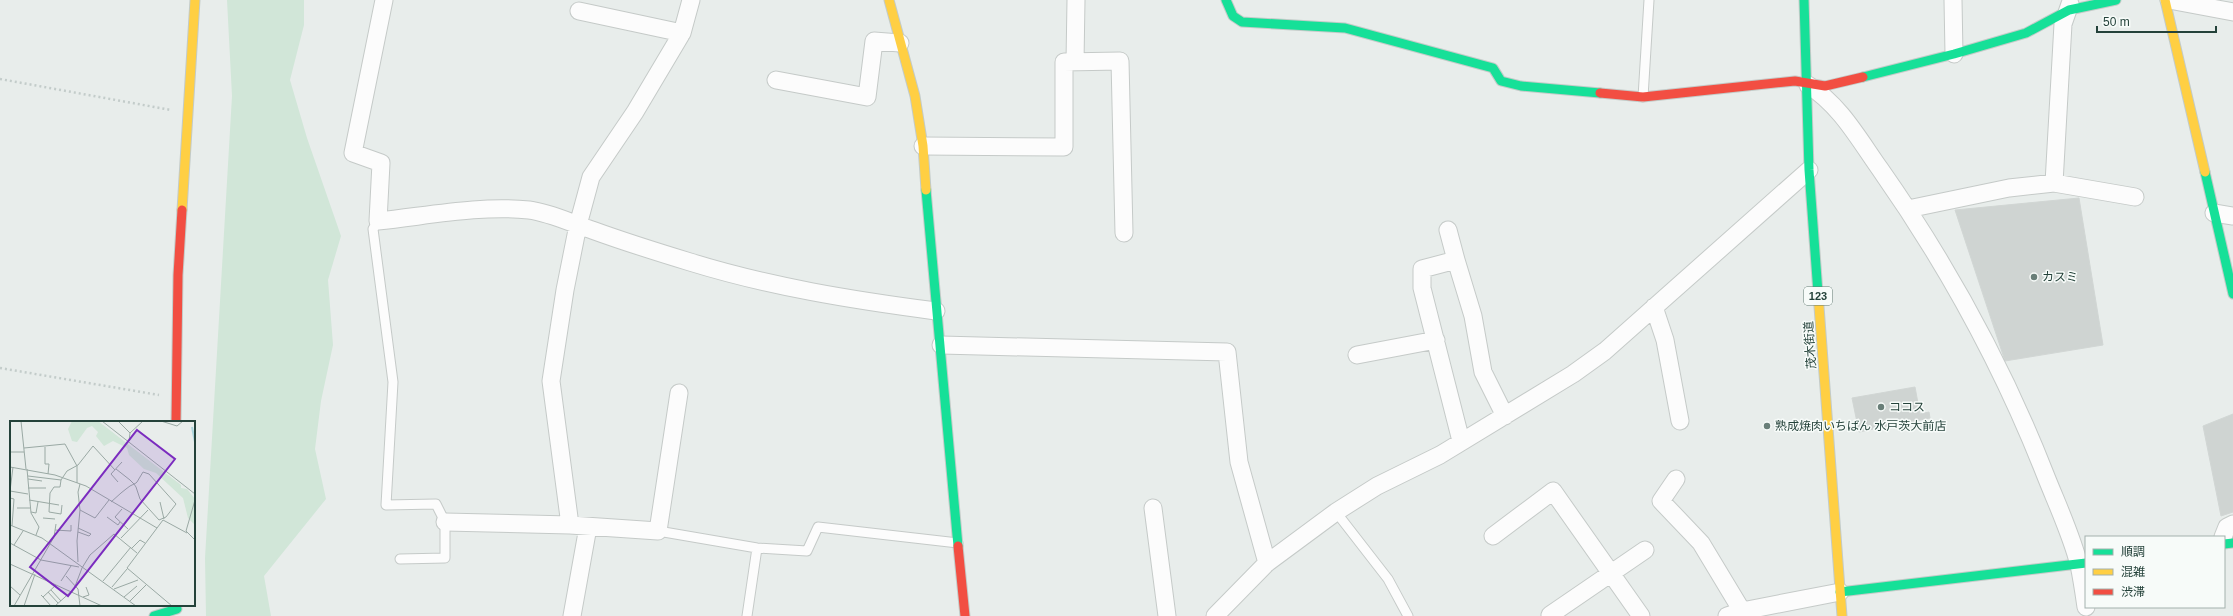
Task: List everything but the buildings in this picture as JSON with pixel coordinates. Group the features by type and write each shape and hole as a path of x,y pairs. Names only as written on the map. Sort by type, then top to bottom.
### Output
{"main road":[{"path":"176,421 178,275 195,0"},
{"path":"889,0 915,96 923,146 936,311 941,345 965,616"},
{"path":"1226,0 1233,16 1242,22 1345,28 1493,68 1501,81 1521,86 1643,97 1795,81 1806,84 1834,84 1954,54 2026,33 2070,5 2116,0"},
{"name":"茂木街道","path":"1804,0 1809,170 1842,616"},
{"path":"2165,0 2233,294"},
{"path":"1840,592 2082,563"},
{"path":"154,616 177,610"}],"street":[{"path":"384,0 353,154 381,163 378,221 479,210 528,210 547,214 692,263 769,283 843,299 936,311"},
{"path":"570,525 551,381 565,290 578,225 591,177 635,112 682,33 691,0"},
{"path":"1075,62 1076,0"},
{"path":"1953,0 1954,54"},
{"path":"2169,0 2233,12"},
{"path":"2054,182 2063,24 2070,5"},
{"path":"579,11 682,33"},
{"path":"776,80 867,97 874,41 900,43"},
{"path":"923,146 1064,146 1064,62 1120,61 1124,233"},
{"path":"1806,84 1831,102 1908,209 1988,350 2029,432 2082,563 2085,596"},
{"path":"1215,616 1266,563 1336,512 1377,486 1440,455 1573,374 1605,351 1809,170"},
{"path":"1908,209 2008,188 2054,182 2135,197"},
{"path":"2214,213 2233,216"},
{"path":"1448,230 1473,316 1483,372 1505,416"},
{"path":"1456,260 1422,268 1422,288 1461,441"},
{"path":"1654,307 1665,340 1680,421"},
{"path":"1357,355 1436,340"},
{"path":"941,345 1227,352 1239,462 1266,563"},
{"path":"445,522 570,525 658,531 679,393"},
{"path":"1676,480 1661,501 1701,543 1734,613 1840,592"},
{"path":"1493,536 1553,491 1641,616"},
{"path":"1153,508 1167,616"},
{"path":"2223,536 2227,527 2233,524"},
{"path":"572,616 588,526"},
{"path":"1550,615 1645,550"}],"lane":[{"path":"1643,97 1649,0"},
{"path":"378,221 373,229 393,382 386,505 436,504 445,522 445,558 400,559"},
{"path":"1336,512 1388,579 1408,616"},
{"path":"658,531 757,548 807,551 818,527 958,543"},
{"path":"747,616 757,548"}],"path":[{"path":"0,80 188,113"},
{"path":"0,368 152,395 176,395"}],"green space":[{"path":"227,0 304,0 304,25 290,80 307,138 341,236 328,280 333,345 321,401 315,449 326,499 264,576 271,616 206,616 205,558 232,96"}],"traffic: fast":[{"path":"1226,0 1233,16 1242,22 1345,28 1493,68 1501,81 1521,86 1600,93"},
{"path":"1804,0 1809,170 1818,293"},
{"path":"1863,77 1954,54 2026,33 2069,10 2116,0"},
{"path":"2205,172 2233,294"},
{"path":"926,190 958,546"},
{"path":"2225,544 2233,543"},
{"path":"1840,592 2085,563"},
{"path":"154,616 177,609"}],"traffic: slow":[{"path":"182,210 195,0"},
{"path":"889,0 915,96 923,146 926,190"},
{"path":"2165,0 2205,172"},
{"path":"1818,293 1842,616"}],"traffic: jam":[{"path":"1600,93 1643,97 1795,81 1825,86 1863,77"},
{"path":"176,421 178,275 182,210"},
{"path":"958,546 965,616"}],"place":[{"name":"カスミ","path":"2034,277"},
{"name":"ココス","path":"1881,407"},
{"name":"熟成焼肉いちばん 水戸茨大前店","path":"1767,426"}]}
